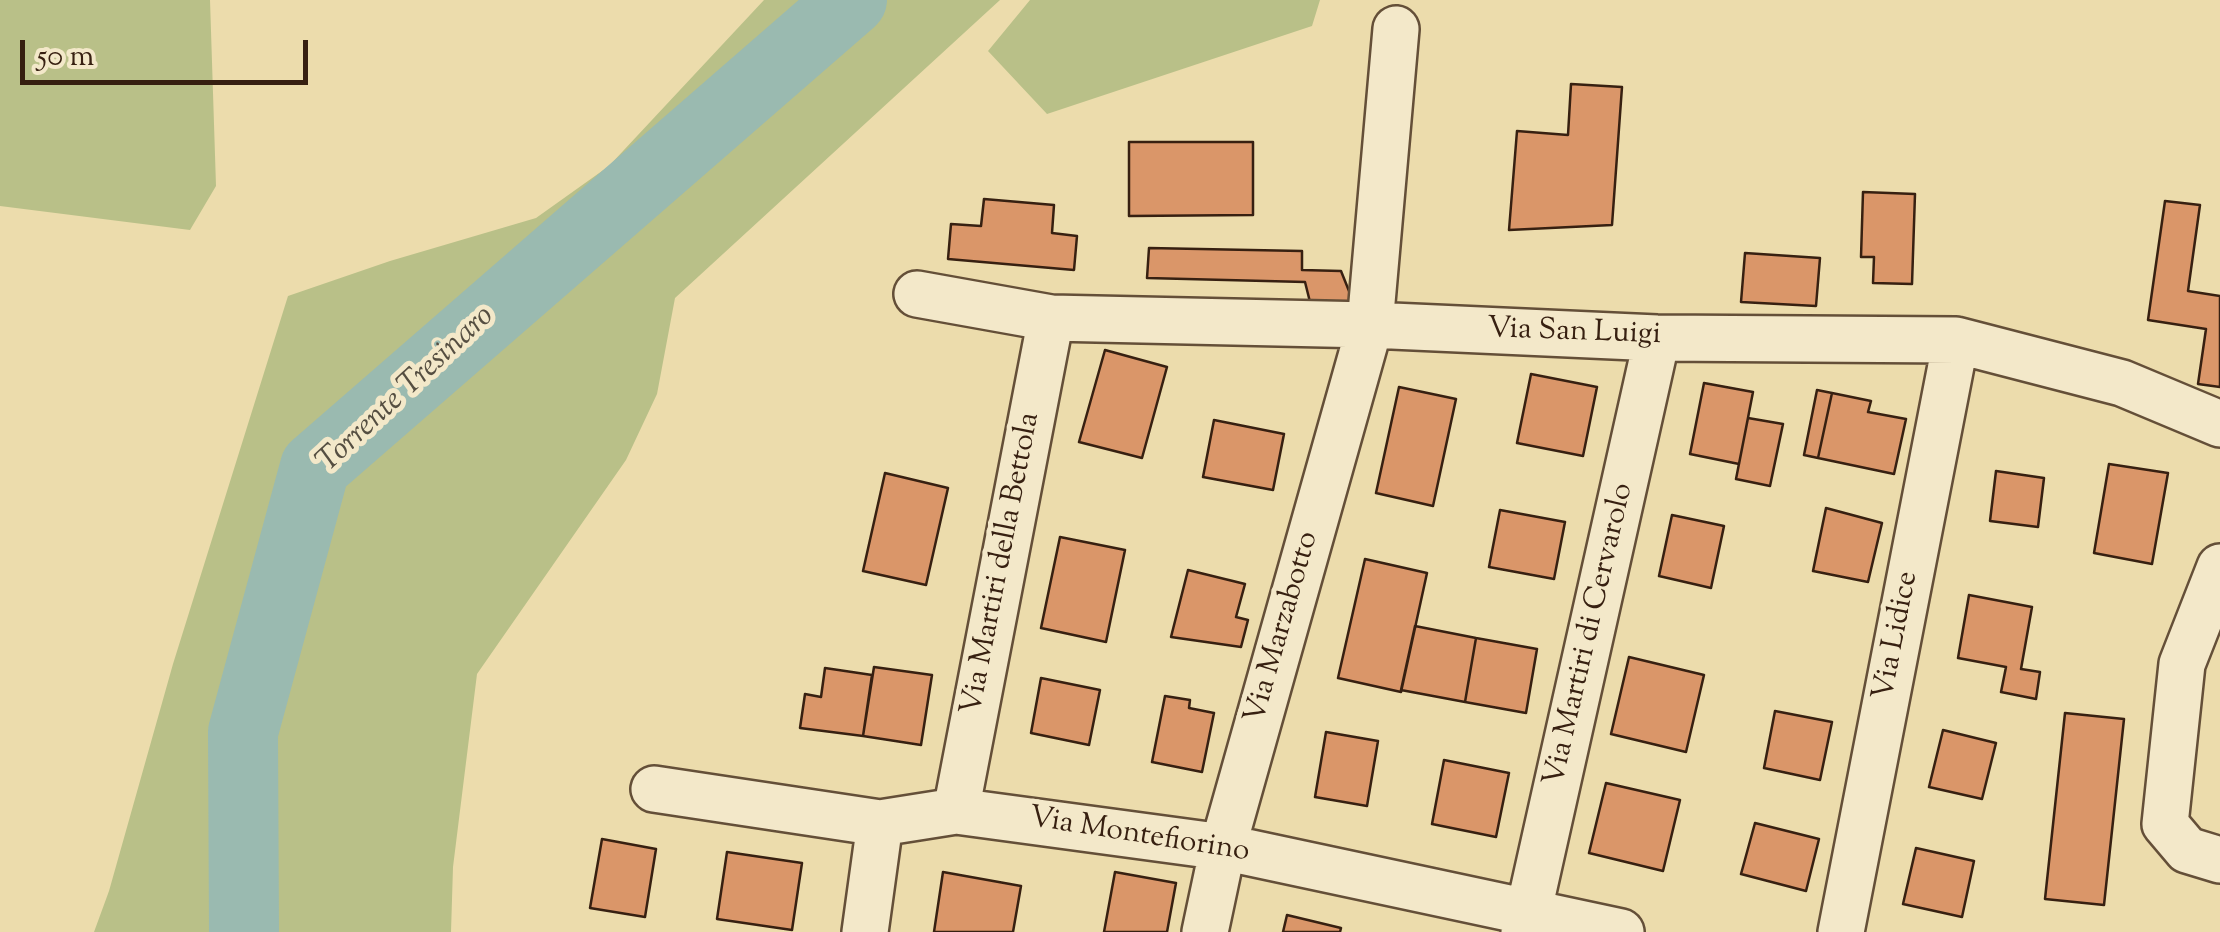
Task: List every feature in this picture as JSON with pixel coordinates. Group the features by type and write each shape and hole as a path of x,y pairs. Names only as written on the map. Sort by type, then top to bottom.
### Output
{"street":[{"name":"Via Marzabotto","path":"1205,932 1223,847 1370,325 1396,29"},
{"name":"Via San Luigi","path":"916,294 1051,318 1370,325 1657,338 1956,340 2122,383 2220,424"},
{"name":"Via Martiri della Bettola","path":"956,811 1051,318"},
{"name":"Via Martiri di Cervarolo","path":"1526,923 1657,338"},
{"name":"Via Lidice","path":"1841,932 1956,340"},
{"path":"2220,567 2182,664 2165,824 2187,850 2220,860"},
{"name":"Via Montefiorino","path":"654,789 880,823 956,811 1223,847 1526,923 1621,932"},
{"path":"866,932 880,823"}],"green space":[{"path":"0,0 210,0 216,186 190,230 0,206"},
{"path":"764,0 1000,0 675,298 657,394 626,460 477,674 453,867 451,932 94,932 288,296 536,218 609,166"},
{"path":"1030,0 1320,0 1312,26 1047,114 988,51"}],"building":[{"path":"1571,84 1622,87 1612,225 1509,230 1517,131 1568,135"},
{"path":"1129,142 1253,142 1253,215 1129,216"},
{"path":"1863,192 1915,194 1912,284 1873,283 1874,257 1861,257"},
{"path":"984,199 1054,205 1052,233 1077,236 1074,270 948,259 951,224 981,226"},
{"path":"2165,201 2200,205 2188,291 2220,296 2220,387 2198,384 2206,329 2148,320"},
{"path":"1149,248 1302,251 1302,270 1341,271 1357,311 1312,310 1305,282 1147,278"},
{"path":"1745,253 1820,258 1816,306 1741,302"},
{"path":"1105,350 1167,367 1142,458 1079,442"},
{"path":"1531,374 1597,387 1583,456 1517,443"},
{"path":"1704,383 1753,392 1739,464 1690,454"},
{"path":"1399,387 1456,399 1433,506 1376,493"},
{"path":"1817,390 1832,393 1818,458 1804,455"},
{"path":"1832,393 1871,401 1868,412 1906,419 1894,474 1818,458"},
{"path":"1748,418 1783,424 1770,486 1736,479"},
{"path":"1214,420 1284,434 1273,490 1203,477"},
{"path":"2109,464 2168,473 2152,564 2094,553"},
{"path":"1996,471 2044,478 2038,527 1990,521"},
{"path":"885,473 948,488 926,585 863,571"},
{"path":"1826,508 1882,523 1868,582 1813,571"},
{"path":"1500,510 1565,522 1554,579 1489,567"},
{"path":"1672,515 1724,526 1711,588 1659,576"},
{"path":"1060,537 1125,550 1106,642 1041,628"},
{"path":"1365,559 1427,573 1401,692 1338,678"},
{"path":"1188,570 1245,584 1236,617 1248,620 1241,647 1171,637"},
{"path":"1969,595 2032,607 2021,669 2040,672 2036,699 2001,692 2006,667 1958,658"},
{"path":"1415,626 1476,638 1465,702 1401,690"},
{"path":"1476,638 1537,649 1526,713 1465,702"},
{"path":"1629,657 1704,675 1686,752 1611,734"},
{"path":"874,667 932,675 921,745 863,736"},
{"path":"825,668 872,675 863,736 800,728 805,694 821,697"},
{"path":"1041,678 1100,690 1089,745 1031,733"},
{"path":"1165,696 1190,700 1189,708 1214,713 1202,772 1152,762"},
{"path":"1775,711 1832,722 1820,780 1764,768"},
{"path":"2065,713 2124,719 2104,905 2045,899"},
{"path":"1943,730 1996,743 1982,799 1929,787"},
{"path":"1326,732 1378,741 1367,806 1315,797"},
{"path":"1444,760 1509,773 1496,837 1432,824"},
{"path":"1606,783 1680,800 1663,871 1589,853"},
{"path":"1755,823 1819,839 1806,891 1741,874"},
{"path":"602,839 656,849 645,917 590,908"},
{"path":"1916,848 1974,861 1962,917 1903,904"},
{"path":"727,852 802,863 792,930 717,919"},
{"path":"943,872 1021,886 1013,932 934,932"},
{"path":"1115,872 1176,883 1167,932 1104,932"},
{"path":"1287,915 1341,928 1340,932 1283,932"}],"waterway":[{"name":"Torrente Tresinaro","path":"244,932 243,732 315,467 852,0"}]}
